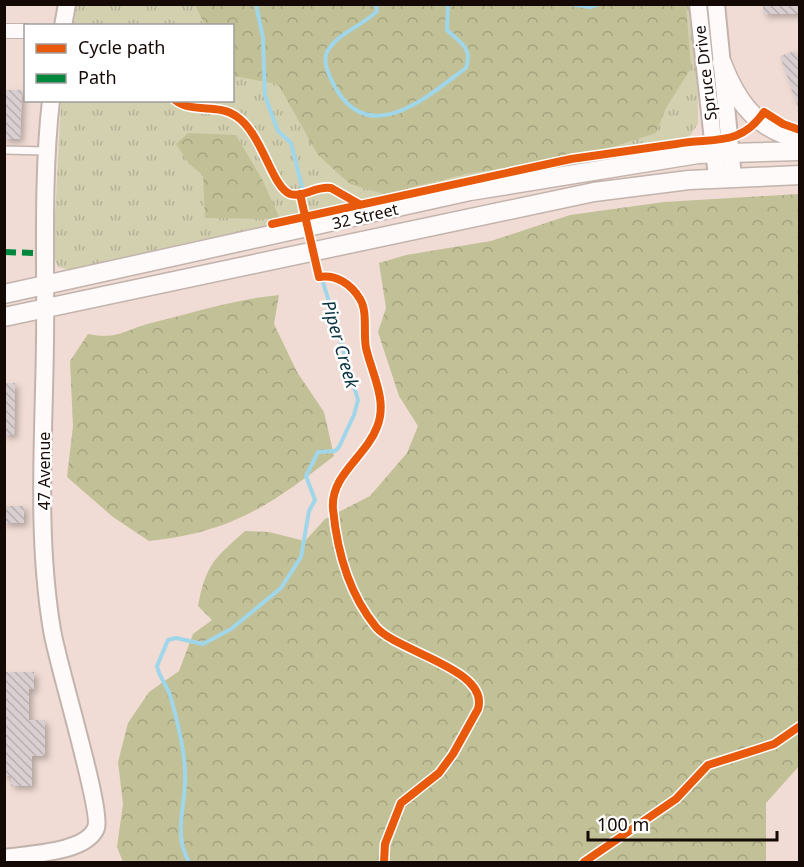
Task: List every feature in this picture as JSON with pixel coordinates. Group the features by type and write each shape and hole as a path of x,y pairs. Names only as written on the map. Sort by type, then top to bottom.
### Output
{"main road":[{"path":"722,63 738,100 753,116 776,132 800,139"},
{"name":"32 Street","path":"4,294 470,191 645,162 723,153 800,151"},
{"name":"32 Street","path":"4,317 594,192 725,177 800,176"}],"street":[{"path":"63,24 67,4"},
{"name":"Spruce Drive","path":"698,4 723,153"},
{"name":"Spruce Drive","path":"716,4 722,63 725,177"},
{"path":"4,31 24,31"},
{"name":"47 Avenue","path":"4,858 77,846 93,834 97,824 97,812 58,664 46,591 43,487 46,151 51,102"}],"lane":[{"path":"4,150 46,151"}],"green space":[{"path":"77,5 697,5 698,124 684,144 472,182 70,270 58,267 53,255 61,102 234,102 234,24 73,24"},
{"path":"195,5 686,5 691,68 666,108 656,133 591,154 466,174 384,194 350,184 318,155 278,84 234,76 234,24 204,24"},
{"path":"188,133 236,135 263,181 280,219 205,218 203,175 189,164 176,144"},
{"path":"799,194 800,765 766,803 766,862 123,862 117,847 123,804 118,762 128,723 149,692 179,671 193,634 212,620 198,606 204,580 213,563 245,531 269,532 305,541 325,519 370,496 407,453 418,426 399,396 378,332 386,308 379,263 406,255 491,241 570,215 664,202"},
{"path":"279,295 274,324 297,372 324,412 334,456 290,489 227,524 178,537 149,541 113,517 67,477 73,426 70,361 88,334 114,335 214,307"}],"building":[{"path":"763,4 800,4 800,14 763,14"},
{"path":"795,51 800,65 798,107 780,56"},
{"path":"4,90 22,90 20,139 4,139"},
{"path":"4,383 15,383 14,435 4,435"},
{"path":"4,506 24,506 24,523 4,523"},
{"path":"4,672 34,672 34,689 29,689 29,720 45,720 45,756 32,756 32,786 11,786 11,776 4,776"}],"waterway":[{"name":"Piper Creek","path":"256,4 263,38 265,96 278,131 291,143 303,191"},
{"name":"Piper Creek","path":"376,4 377,11 331,45 325,61 335,87 349,105 365,114 382,116 417,103 466,68 468,61 466,50 461,42 447,30 448,4"},
{"name":"Piper Creek","path":"570,4 590,7 599,4"},
{"name":"Piper Creek","path":"189,862 181,840 185,783 182,743 170,695 157,666 168,640 176,638 203,644 231,629 281,588 301,557 309,511 315,500 306,476 318,452 335,451 339,447 354,415 358,400 323,282"}],"marked path":[{"path":"4,252 33,253"}],"cycle path":[{"path":"178,102 190,107 221,110 236,116 245,124 260,146 277,181 290,194 331,188 359,204"},
{"path":"272,224 571,159 724,139 745,131 764,112 783,124 800,130"},
{"path":"300,194 319,277 331,277 342,281 352,289 362,304 365,316 366,348 380,397 380,417 372,438 343,476 334,497 335,525 346,571 358,601 376,627 402,645 457,672 470,683 478,695 478,709 453,754 439,773 401,803 385,844 384,862"},
{"path":"584,862 676,799 708,765 774,744 800,726"}]}
